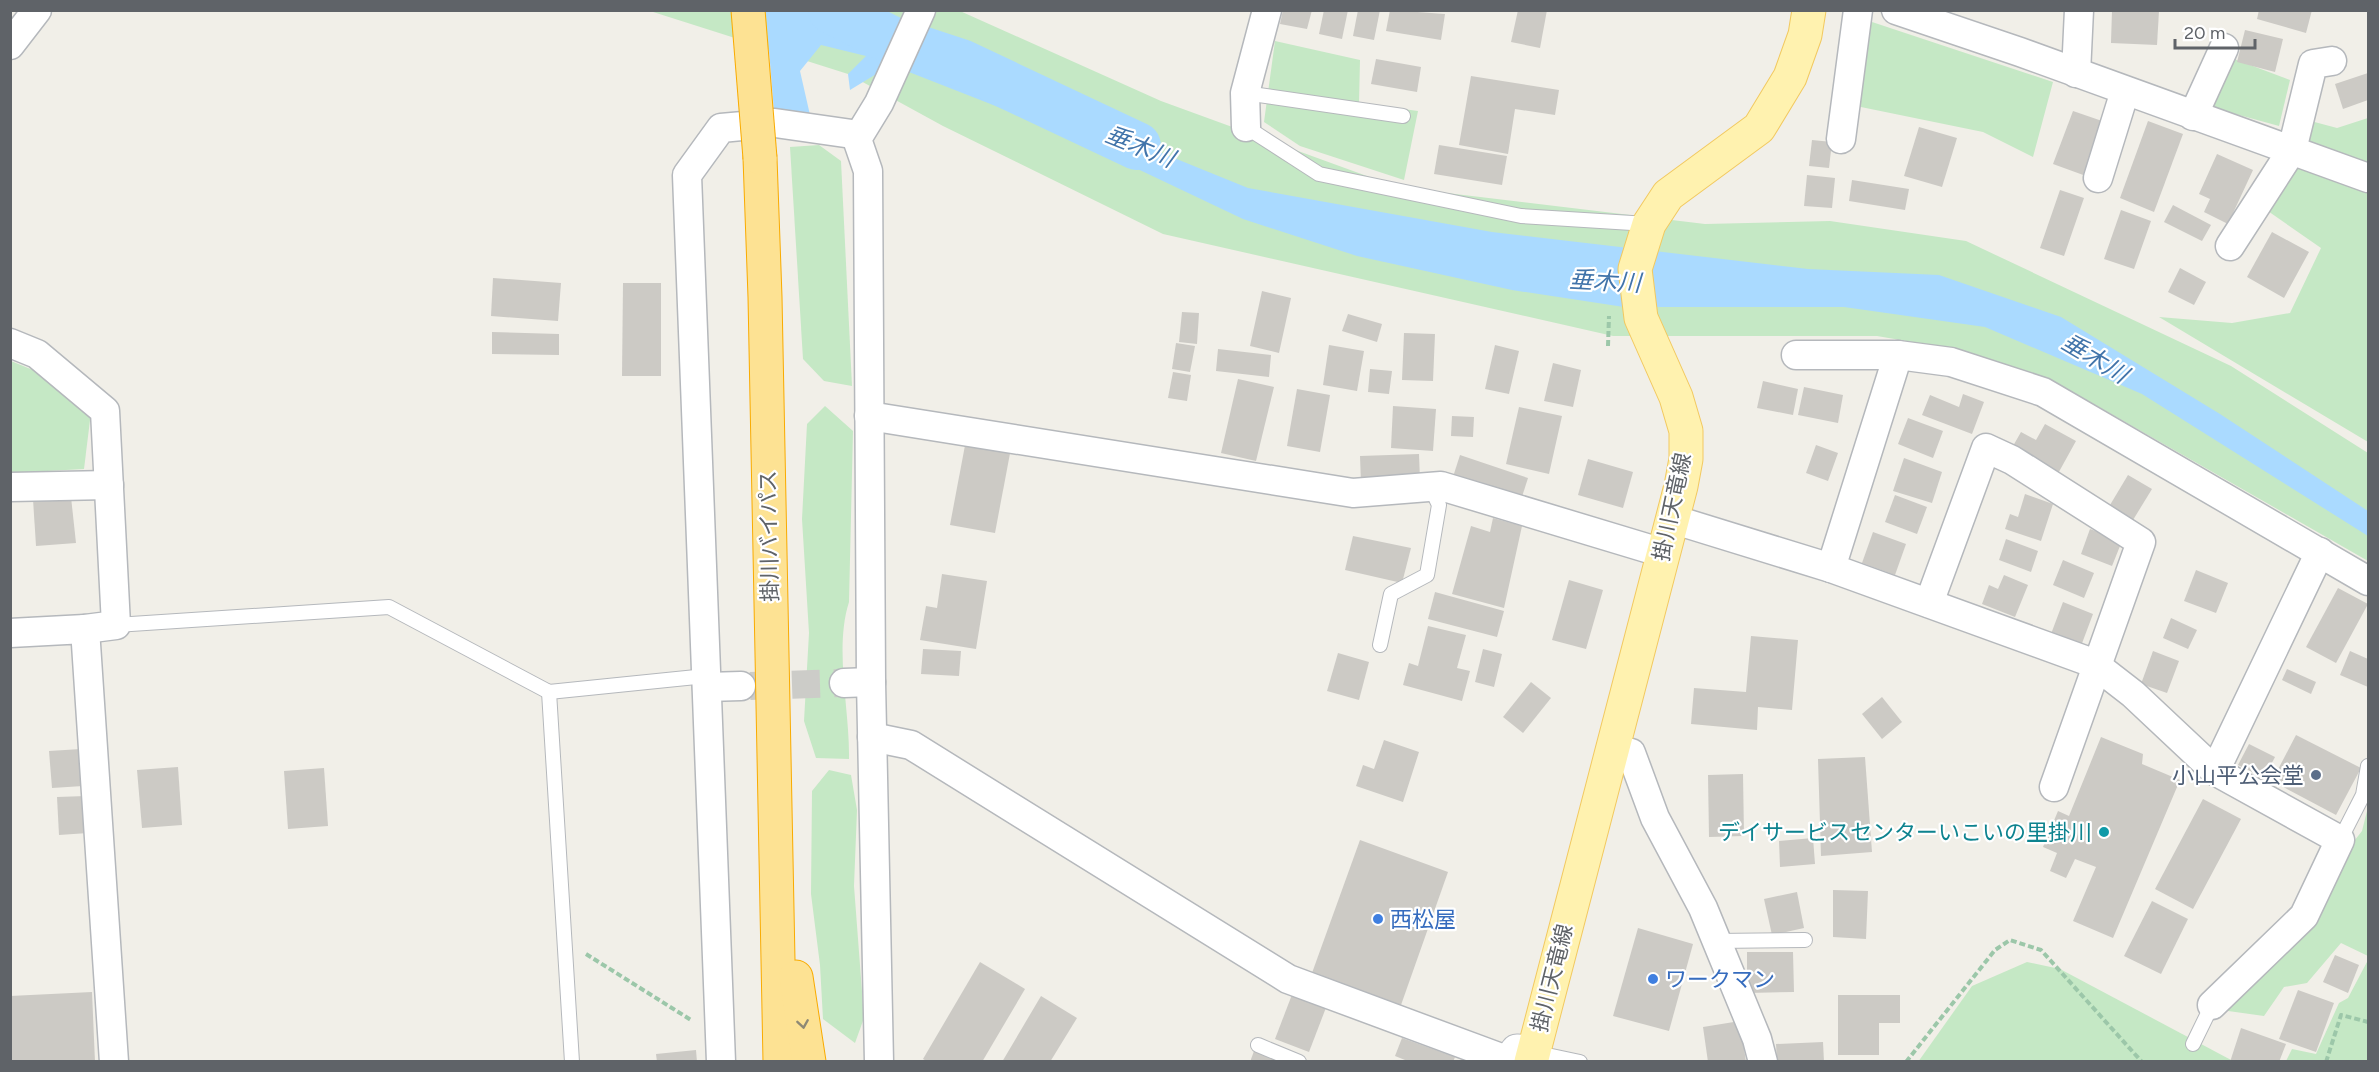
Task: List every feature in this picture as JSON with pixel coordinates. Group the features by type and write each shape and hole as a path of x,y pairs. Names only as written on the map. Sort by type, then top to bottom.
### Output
{"highway":[{"name":"掛川バイパス","path":"748,10 760,158 765,297 780,1062"},
{"path":"759,1062 758,1003 775,841"},
{"path":"775,841 809,1062"}],"main road":[{"name":"掛川天竜線","path":"1520,1059 1611,750 1686,459 1686,431 1676,397 1641,318 1635,269 1648,226 1668,195 1759,128 1790,77 1805,35 1809,10"}],"street":[{"path":"10,45 38,10"},
{"path":"1246,127 1245,93 1267,10"},
{"path":"1841,139 1858,10"},
{"path":"1896,10 2368,178"},
{"path":"879,1062 872,737 857,682 869,416 868,171 857,139 879,103 920,11"},
{"path":"2076,73 2082,16"},
{"path":"2193,116 2224,48"},
{"path":"2230,246 2292,150 2313,64 2332,61"},
{"path":"2098,178 2125,91"},
{"path":"721,1050 687,175 721,128 776,123 860,135"},
{"path":"10,343 37,354 105,411 116,625 10,633"},
{"path":"1796,355 1898,355 1951,362 2043,392 2368,581"},
{"path":"1831,568 1898,355"},
{"path":"869,416 1353,493 1441,486 1663,553"},
{"path":"1929,603 1986,448 2012,460 2141,542 2054,787"},
{"path":"10,487 109,485"},
{"path":"1672,519 1831,568 2093,663 2133,694 2215,771 2340,840 2304,916 2212,1005"},
{"path":"2215,771 2320,552"},
{"path":"85,629 114,1062"},
{"path":"706,681 741,686"},
{"path":"872,737 911,745 1288,979 1520,1059"},
{"path":"1611,750 1631,753 1655,818 1703,908 1757,1039 1763,1062"}],"lane":[{"path":"1245,93 1403,116"},
{"path":"1246,127 1319,174 1521,216 1648,226"},
{"path":"1380,645 1391,594 1427,575 1439,505 1430,486"},
{"path":"116,625 389,608 549,692 706,681"},
{"path":"549,692 572,1062"},
{"path":"2340,840 2363,795 2368,766"},
{"path":"1716,941 1805,940"},
{"path":"2193,1044 2212,1005"},
{"path":"1258,1045 1299,1062"},
{"path":"1520,1059 1580,1062"}],"path":[{"path":"1906,1062 1995,950 2010,940 2041,950 2142,1062"},
{"path":"565,941 721,1050"},
{"path":"2326,1062 2341,1015 2368,1022"}],"green space":[{"path":"650,11 960,11 1161,101 1397,187 1705,224 1830,221 1966,241 2231,366 2368,453 2368,561 2078,395 1953,349 1877,336 1613,336 1163,234 943,126 848,74"},
{"path":"1866,20 2053,82 2033,157 1983,132 1856,106"},
{"path":"1275,41 1360,60 1359,103 1418,111 1404,180 1300,146 1264,122"},
{"path":"2229,57 2290,80 2279,126 2210,107"},
{"path":"2368,118 2368,164 2306,141 2307,120 2337,128"},
{"path":"819,145 841,161 852,386 824,381 803,359 790,147"},
{"path":"2288,164 2368,192 2368,442 2159,317 2232,323 2290,313 2321,248 2265,209"},
{"path":"11,361 50,377 91,412 84,469 11,473"},
{"path":"825,406 853,431 849,602 843,639 849,759 816,758 804,721 809,633 802,519 807,424"},
{"path":"829,770 851,775 857,810 854,886 864,1018 855,1043 823,1019 820,965 811,894 812,791"},
{"path":"2368,807 2368,956 2341,943 2307,983 2284,987 2264,1016 2221,1010 2362,831"},
{"path":"2368,960 2368,1061 2286,1061 2292,1049 2316,1054 2339,1003 2348,998"},
{"path":"2027,962 2060,969 2233,1061 1918,1062 1972,986"}],"water":[{"path":"758,11 832,11 862,21 863,11 874,11 887,31 1078,119 1248,188 1492,232 1808,269 1939,275 2061,317 2220,414 2368,511 2368,536 2142,394 1985,327 1844,307 1624,307 1512,290 1357,256 1243,219 1047,126 891,65 850,90 848,74 866,56 821,45 800,71 810,115 775,123 766,14"}],"building":[{"path":"1283,10 1312,10 1307,29 1280,24"},
{"path":"1324,10 1348,10 1342,39 1319,34"},
{"path":"1358,10 1380,10 1374,40 1353,36"},
{"path":"1390,10 1445,14 1441,40 1386,31"},
{"path":"1518,10 1547,10 1540,48 1511,42"},
{"path":"2112,10 2159,11 2157,45 2111,43"},
{"path":"2259,10 2312,10 2306,33 2257,19"},
{"path":"2245,30 2283,39 2275,72 2237,62"},
{"path":"1376,59 1421,67 1417,92 1371,84"},
{"path":"2368,73 2368,100 2343,109 2335,84"},
{"path":"1471,76 1559,90 1555,115 1515,109 1508,154 1459,145"},
{"path":"2073,111 2105,122 2086,176 2053,164"},
{"path":"2148,121 2183,134 2154,212 2120,198"},
{"path":"1919,127 1957,138 1942,187 1904,176"},
{"path":"1812,140 1832,142 1829,168 1809,166"},
{"path":"1439,145 1507,156 1502,185 1434,174"},
{"path":"2217,154 2253,170 2228,224 2204,212 2210,199 2199,194"},
{"path":"1807,175 1835,178 1832,208 1804,206"},
{"path":"1852,180 1909,189 1905,210 1849,201"},
{"path":"2060,190 2084,198 2064,256 2040,248"},
{"path":"2173,205 2211,225 2202,241 2164,222"},
{"path":"2121,210 2151,221 2134,269 2104,259"},
{"path":"2272,232 2309,252 2284,298 2247,277"},
{"path":"2180,268 2206,282 2194,305 2168,292"},
{"path":"493,278 561,283 558,321 491,316"},
{"path":"623,283 661,283 661,376 622,376"},
{"path":"1262,291 1291,298 1279,353 1250,346"},
{"path":"1182,312 1199,313 1197,344 1179,342"},
{"path":"1348,314 1382,324 1377,342 1342,331"},
{"path":"492,332 559,334 559,355 492,354"},
{"path":"1404,333 1435,334 1433,381 1402,380"},
{"path":"1176,343 1195,346 1190,372 1172,369"},
{"path":"1329,345 1364,351 1357,391 1323,385"},
{"path":"1495,345 1519,351 1509,394 1485,389"},
{"path":"1218,349 1271,355 1269,377 1216,371"},
{"path":"1553,363 1581,370 1573,407 1544,401"},
{"path":"1370,369 1392,371 1389,394 1368,392"},
{"path":"1173,372 1191,375 1187,401 1168,398"},
{"path":"1238,379 1274,387 1256,461 1221,453"},
{"path":"1763,381 1798,389 1793,415 1757,408"},
{"path":"1804,387 1843,395 1838,423 1798,415"},
{"path":"1297,389 1330,395 1320,452 1287,446"},
{"path":"1963,394 1984,402 1972,434 1922,415 1930,395 1959,407"},
{"path":"1393,406 1436,409 1433,451 1391,448"},
{"path":"1519,407 1562,416 1549,474 1506,464"},
{"path":"1452,416 1474,417 1473,437 1451,436"},
{"path":"1908,418 1943,431 1933,458 1898,444"},
{"path":"2045,424 2076,441 2055,479 2009,453 2021,432 2036,440"},
{"path":"966,440 1011,448 995,533 950,525"},
{"path":"1816,445 1838,453 1828,481 1806,473"},
{"path":"1419,454 1420,480 1361,483 1360,456"},
{"path":"1460,455 1528,478 1520,503 1452,480"},
{"path":"1904,458 1942,472 1932,503 1893,491"},
{"path":"1588,459 1633,472 1623,508 1578,495"},
{"path":"2128,475 2152,489 2133,520 2110,505"},
{"path":"2025,494 2053,504 2041,541 2005,529 2010,514 2018,517"},
{"path":"1895,495 1927,507 1917,534 1885,522"},
{"path":"71,497 76,543 36,546 33,499"},
{"path":"1493,518 1522,526 1504,608 1452,594 1471,526 1490,532"},
{"path":"2090,529 2122,541 2112,566 2081,554"},
{"path":"1873,532 1906,544 1895,575 1862,563"},
{"path":"1353,536 1411,548 1402,583 1345,570"},
{"path":"2006,539 2038,551 2031,572 1999,560"},
{"path":"2063,560 2094,573 2084,598 2053,585"},
{"path":"2196,570 2228,583 2216,613 2184,601"},
{"path":"942,574 987,581 976,649 920,640 926,606 937,608"},
{"path":"2004,575 2028,585 2015,617 1982,604 1989,585 1998,589"},
{"path":"1569,580 1603,590 1586,649 1552,640"},
{"path":"2338,588 2368,604 2336,663 2306,647"},
{"path":"1435,592 1504,611 1497,637 1428,619"},
{"path":"2063,602 2093,614 2081,646 2051,634"},
{"path":"2171,618 2197,630 2188,649 2163,638"},
{"path":"1428,626 1466,635 1457,668 1470,671 1462,701 1403,685 1409,663 1418,666"},
{"path":"1751,636 1798,640 1792,710 1758,707 1757,730 1691,724 1694,688 1746,692"},
{"path":"923,649 961,651 959,676 921,674"},
{"path":"1483,649 1502,654 1494,687 1475,682"},
{"path":"2153,651 2179,661 2167,693 2141,684"},
{"path":"2350,651 2368,659 2368,687 2340,675"},
{"path":"1338,653 1369,662 1359,700 1327,691"},
{"path":"2287,669 2316,682 2311,694 2282,680"},
{"path":"1531,682 1551,698 1523,733 1503,717"},
{"path":"1882,697 1902,722 1882,739 1862,714"},
{"name":"小山平公会堂","path":"2296,735 2361,768 2336,815 2272,781"},
{"name":"デイサービスセンターいこいの里掛川","path":"2101,737 2143,754 2142,764 2180,780 2113,938 2073,921 2096,867 2075,859 2066,878 2050,871 2057,853 2043,847 2058,811 2069,816"},
{"path":"1384,740 1419,752 1403,802 1356,786 1363,765 1374,769"},
{"path":"2249,744 2275,757 2264,778 2238,765"},
{"path":"81,749 83,786 52,788 49,751"},
{"path":"1865,757 1872,852 1821,856 1818,759"},
{"path":"178,767 182,825 142,828 137,770"},
{"path":"324,768 328,826 288,829 284,771"},
{"path":"1743,774 1744,836 1709,837 1708,775"},
{"path":"86,796 88,833 59,835 57,797"},
{"path":"2203,799 2241,819 2193,909 2155,889"},
{"path":"1813,838 1815,864 1780,867 1779,841"},
{"path":"1360,840 1448,872 1401,1005 1312,973"},
{"path":"1833,890 1868,891 1866,939 1833,937"},
{"path":"1797,892 1804,928 1772,935 1764,899"},
{"path":"2152,901 2188,919 2161,974 2124,956"},
{"path":"1638,928 1693,944 1669,1031 1613,1016"},
{"path":"1747,952 1793,952 1794,992 1747,993"},
{"path":"2335,955 2359,965 2348,993 2323,982"},
{"path":"980,962 1025,989 982,1062 928,1062 923,1059"},
{"path":"2298,990 2334,1003 2316,1052 2279,1039"},
{"path":"92,992 95,1062 10,1062 10,996"},
{"path":"1293,992 1327,1005 1309,1052 1275,1039"},
{"path":"1838,995 1900,995 1900,1023 1879,1023 1879,1055 1838,1055"},
{"path":"1041,996 1077,1018 1050,1062 1002,1062"},
{"path":"1740,1021 1746,1062 1708,1062 1703,1027"},
{"path":"2241,1028 2286,1044 2279,1062 2230,1062"},
{"path":"1402,1038 1455,1057 1453,1062 1410,1062 1395,1056"},
{"path":"1823,1042 1824,1062 1777,1062 1776,1044"},
{"path":"696,1050 697,1062 657,1062 656,1054"},
{"path":"1254,1051 1280,1061 1280,1062 1250,1062"}],"waterway":[{"name":"垂木川","path":"832,10 891,40 961,63 1137,146"}],"tunnel":[{"path":"750,686 844,683"}],"place":[{"name":"小山平公会堂","path":"2316,775"},
{"name":"デイサービスセンターいこいの里掛川","path":"2104,832"},
{"name":"西松屋","path":"1378,919"},
{"name":"ワークマン","path":"1653,979"}]}
